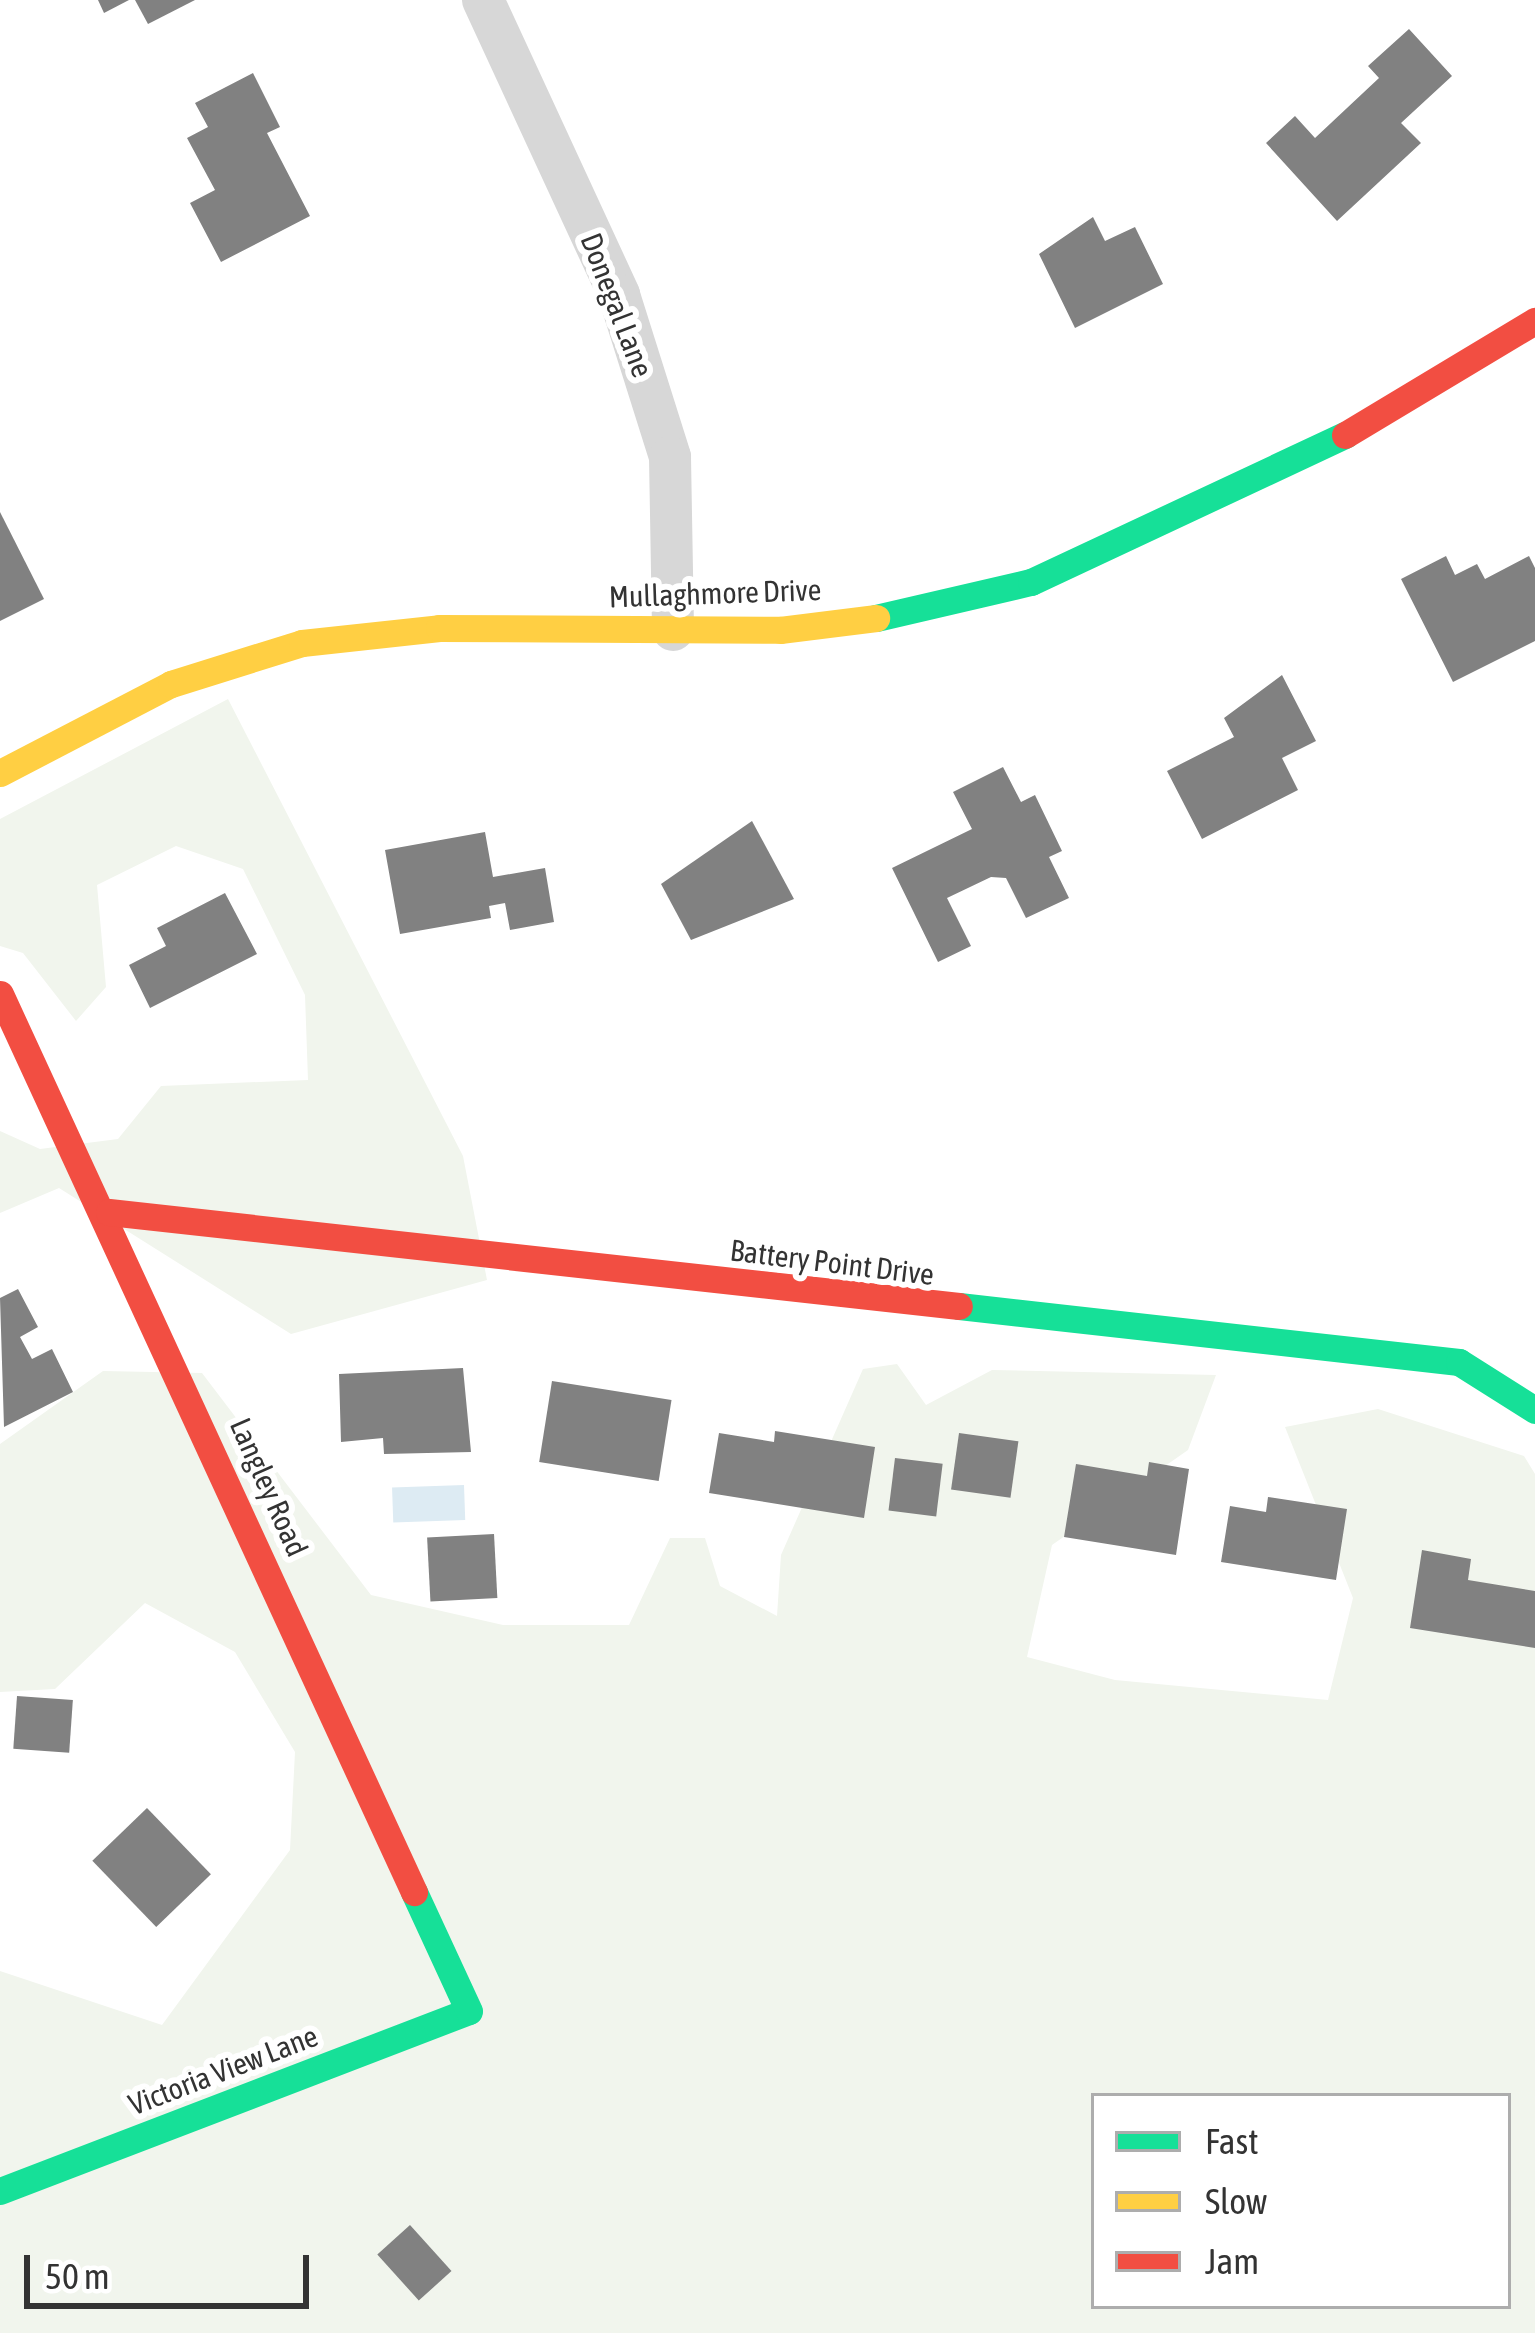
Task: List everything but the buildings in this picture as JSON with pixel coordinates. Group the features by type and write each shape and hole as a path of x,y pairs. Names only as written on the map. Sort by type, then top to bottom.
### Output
{"street":[{"name":"Donegal Lane","path":"483,0 619,295 670,457 673,630"},
{"name":"Mullaghmore Drive","path":"0,773 171,684 302,644 439,628 673,630 919,613 1031,582 1359,428 1535,321"},
{"name":"Langley Road","path":"0,994 109,1212 469,2011"},
{"name":"Battery Point Drive","path":"109,1212 1460,1362 1535,1409"},
{"name":"Victoria View Lane","path":"0,2191 469,2011"}],"shaded area":[{"path":"228,699 463,1156 487,1280 291,1334 59,1188 0,1213 0,1131 40,1149 118,1139 161,1086 308,1080 305,995 243,869 176,846 97,885 106,987 76,1021 23,953 0,946 0,819"},
{"path":"897,1364 926,1405 992,1370 1216,1375 1188,1450 1052,1545 1027,1657 1115,1680 1328,1700 1353,1598 1285,1427 1378,1409 1524,1456 1535,1474 1535,2333 0,2333 0,1971 162,2025 290,1850 295,1752 235,1652 145,1603 55,1689 0,1692 0,1444 103,1371 202,1373 371,1595 503,1625 629,1625 670,1538 705,1538 720,1586 777,1616 781,1555 863,1369"},
{"path":"464,1485 465,1520 393,1522 392,1488"}],"traffic: fast":[{"path":"876,618 1031,582 1345,435"},
{"path":"959,1306 1459,1362 1535,1410"},
{"path":"0,2191 469,2011 414,1892"}],"traffic: slow":[{"path":"0,773 171,684 302,643 439,628 780,630 876,618"}],"traffic: jam":[{"path":"1345,435 1535,321"},
{"path":"0,994 414,1892"},
{"path":"109,1212 959,1306"}]}
